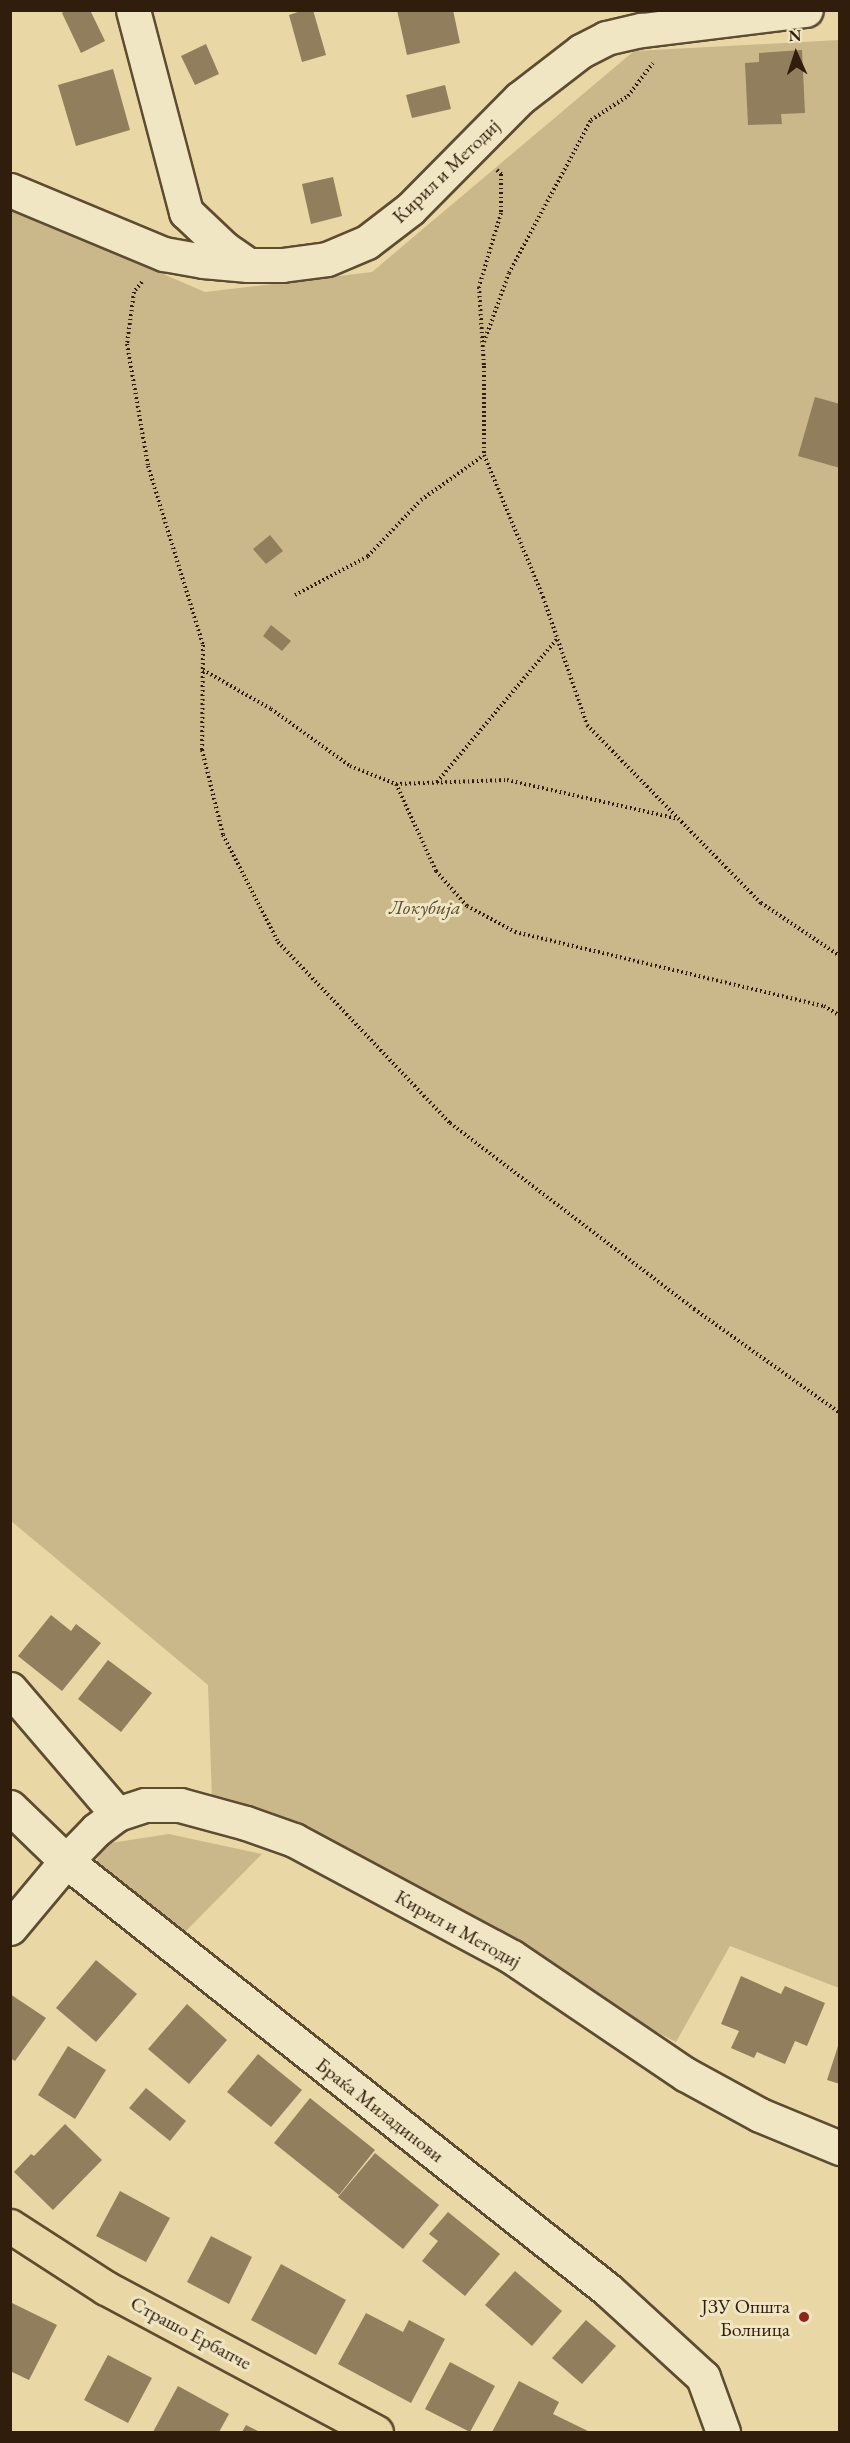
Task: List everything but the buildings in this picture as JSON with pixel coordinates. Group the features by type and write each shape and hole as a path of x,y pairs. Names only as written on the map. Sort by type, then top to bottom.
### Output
{"main road":[{"name":"Страшо Ербапче","path":"10,2226 105,2288 376,2433"}],"street":[{"path":"133,10 186,212 216,241 248,265"},
{"name":"Кирил и Методиј","path":"10,190 164,254 203,261 248,265 282,265 327,259 367,242 410,209 520,98 581,51 606,38 647,23 806,10"},
{"path":"10,1689 117,1814"},
{"name":"Кирил и Методиј","path":"10,1928 66,1861 96,1830 117,1814 145,1805 180,1805 246,1823 294,1840 512,1957 685,2074 760,2115 840,2148"},
{"name":"Браќа Миладинови","path":"10,1808 66,1861 608,2290 702,2377 723,2433"}],"path":[{"path":"483,345 509,273 591,120 628,96 657,57 647,23"},
{"path":"475,145 501,174 501,213 479,287 483,345 484,454 557,639 587,724 761,903 840,956"},
{"path":"164,254 134,292 127,344 148,466 203,645 202,750 223,835 278,942 450,1123 694,1309 840,1413"},
{"path":"295,595 368,556 422,500 484,454"},
{"path":"437,782 557,639"},
{"path":"202,670 271,709 350,766 396,784 507,780 680,820"},
{"path":"396,784 436,871 467,906 515,932 824,1006 840,1016"}],"green space":[{"name":"Локубија","path":"839,40 839,1988 730,1946 676,2042 212,1800 208,1685 11,1521 10,208 205,292 372,272 634,51"},
{"path":"169,1834 262,1854 183,1934 95,1865 104,1844"}],"place":[{"name":"ЈЗУ Општа Болница","path":"804,2317"}]}
